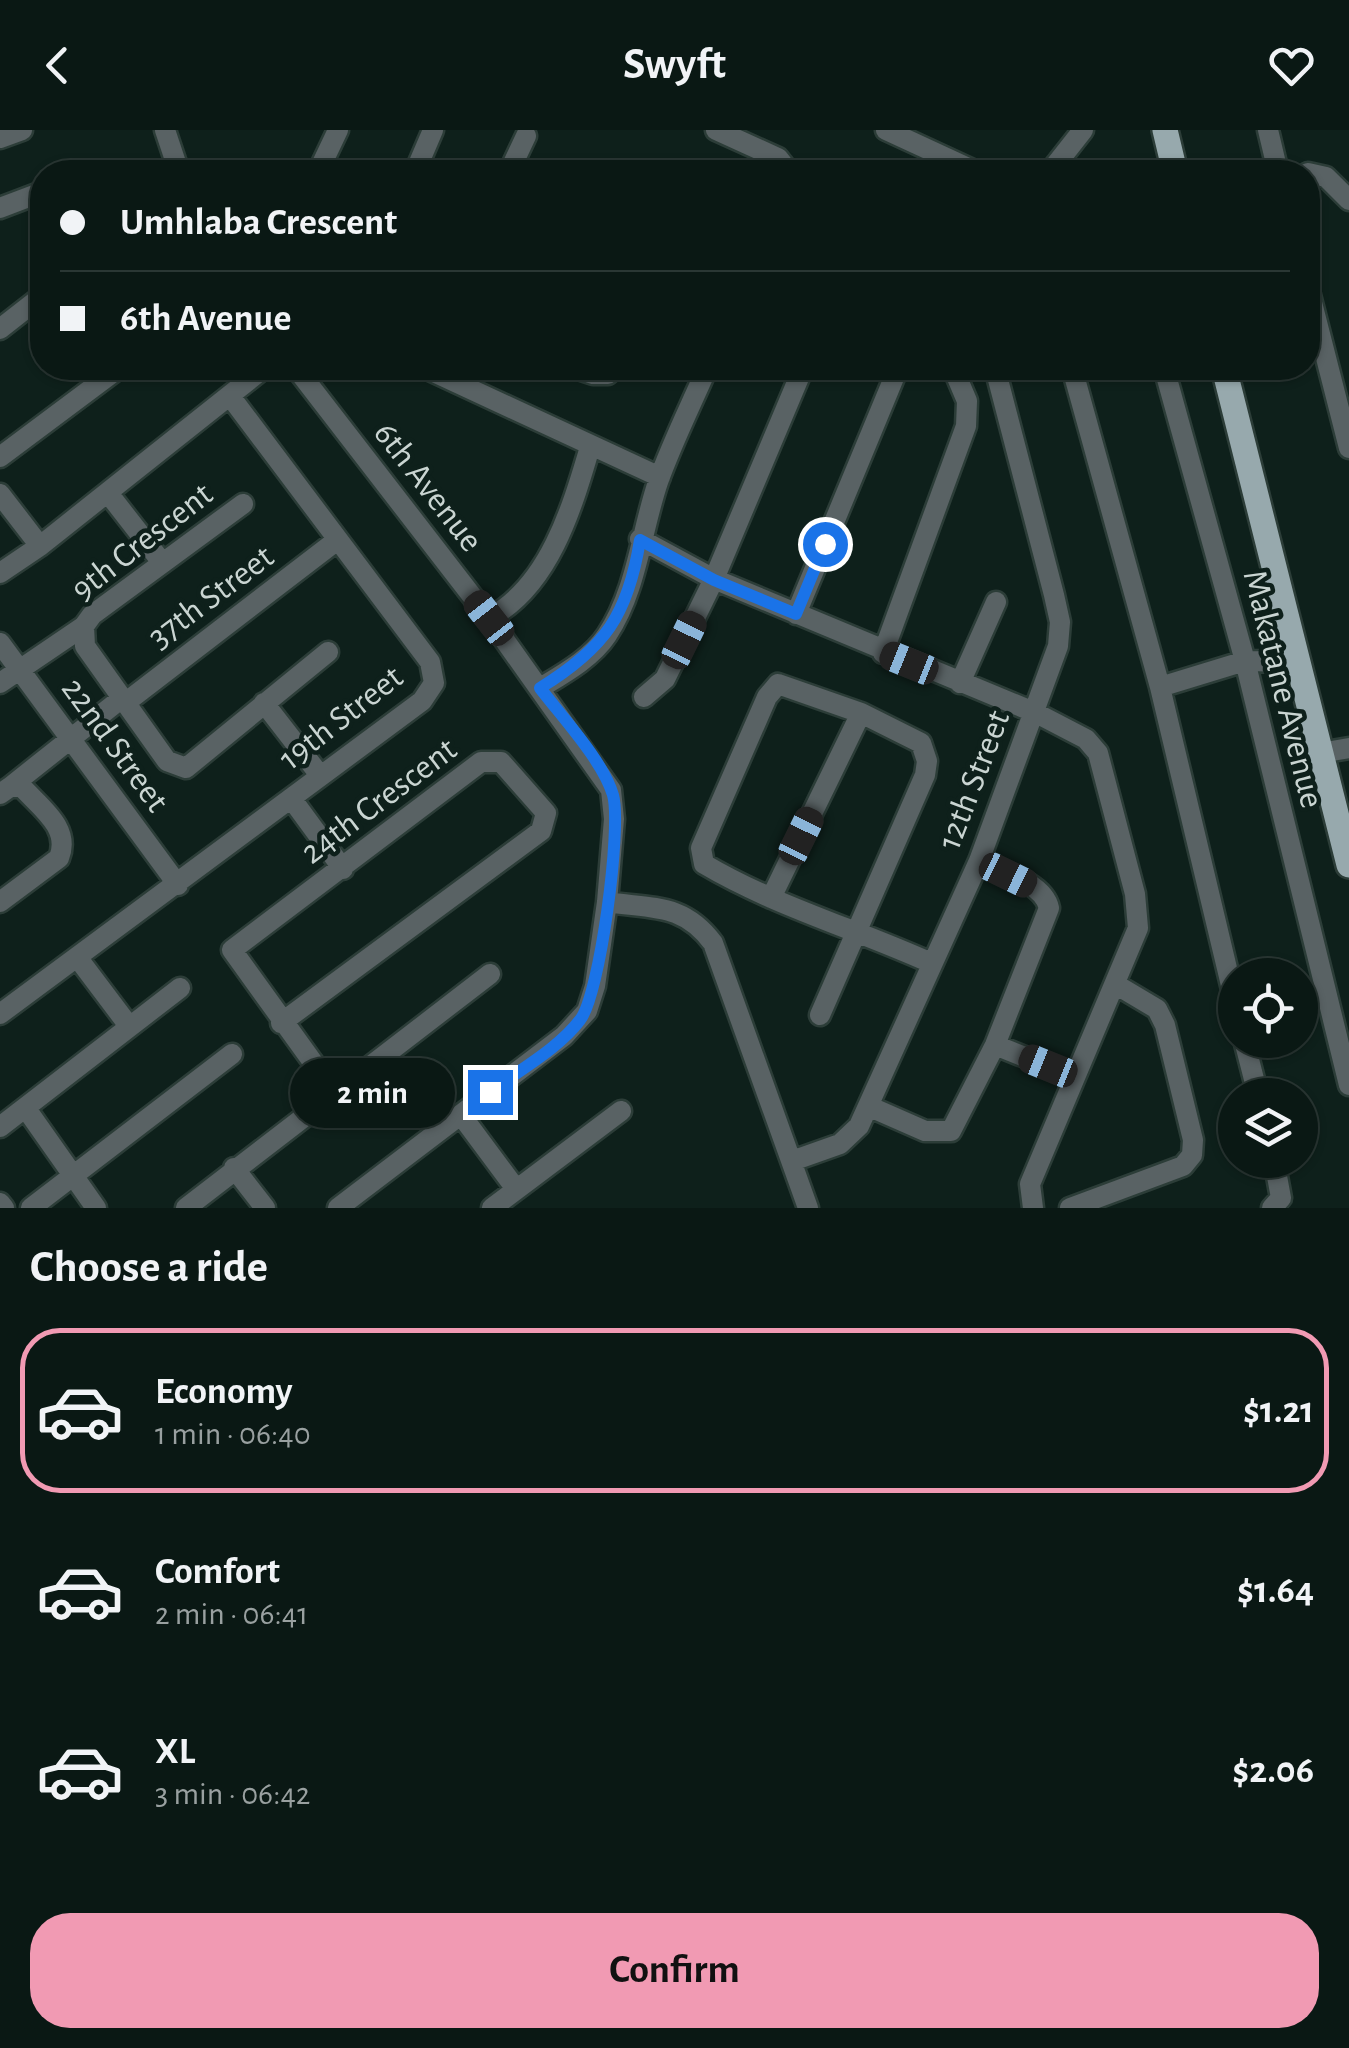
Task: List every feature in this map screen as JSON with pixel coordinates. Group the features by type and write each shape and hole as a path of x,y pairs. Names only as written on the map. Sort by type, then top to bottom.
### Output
{"main road":[{"path":"1165,130 1172,160"},
{"path":"1227,380 1348,861"}],"street":[{"path":"0,138 22,130"},
{"path":"165,130 175,160"},
{"path":"324,160 338,130"},
{"path":"420,160 432,130"},
{"path":"716,130 780,160"},
{"path":"886,130 925,138 959,160"},
{"path":"1059,160 1083,130"},
{"path":"1268,130 1275,160"},
{"path":"515,160 526,136"},
{"path":"1320,176 1349,200"},
{"path":"0,208 30,197"},
{"path":"0,329 30,305"},
{"path":"1320,329 1346,419 1349,448"},
{"path":"0,457 104,380"},
{"path":"0,573 40,546 249,380"},
{"name":"6th Avenue","path":"305,380 540,688 611,790 614,819 595,986 582,1018 338,1208"},
{"path":"450,380 660,477"},
{"path":"540,688 580,662 606,637 635,570 660,477 702,380"},
{"path":"644,696 665,678 714,580 799,380"},
{"path":"796,614 893,380"},
{"path":"883,653 966,426 967,400 958,380"},
{"name":"12th Street","path":"792,1161 850,1137 868,1106 979,861 1058,646 1060,622 999,380"},
{"path":"1075,380 1160,688 1224,958"},
{"name":"Makatane Avenue","path":"1167,380 1244,661 1349,1085"},
{"name":"19th Street","path":"0,1014 422,701 434,684 430,662 336,542 230,396"},
{"path":"489,618 511,606 529,586 554,544 590,446"},
{"path":"108,492 161,561"},
{"path":"0,494 40,546"},
{"name":"9th Crescent","path":"243,504 161,561 84,626 85,646 167,761 186,768 328,652"},
{"path":"640,540 714,580 1036,713 1092,745 1111,794 1135,894 1138,928 1030,1184 1033,1208"},
{"name":"37th Street","path":"5,790 336,542"},
{"path":"960,683 996,602"},
{"path":"0,684 84,626"},
{"name":"22nd Street","path":"0,643 178,885"},
{"path":"1160,688 1244,661 1299,662"},
{"path":"820,1014 856,929 925,775 926,750 922,743 861,713 786,684 772,688 700,855 704,864 771,898 856,929 931,963"},
{"path":"264,703 319,774"},
{"path":"771,898 861,713"},
{"path":"1320,753 1349,748"},
{"name":"24th Crescent","path":"282,1022 541,831 546,813 501,762 481,762 232,950 282,1022 336,1093"},
{"path":"0,902 59,858 63,848 61,831 22,787 5,790"},
{"path":"291,798 343,869"},
{"path":"868,1106 925,1132 951,1131 994,1044 1049,908 1037,889 979,861"},
{"path":"607,902 674,912 696,921 713,943 808,1208"},
{"path":"77,957 130,1026"},
{"path":"186,1208 490,974"},
{"path":"1070,1208 1183,1166 1192,1155 1193,1140 1165,1026 1157,1010 1115,984"},
{"path":"0,1127 27,1110 180,988"},
{"path":"994,1044 1075,1077"},
{"path":"31,1208 232,1054"},
{"path":"27,1110 96,1208"},
{"path":"492,1208 621,1111"},
{"path":"462,1115 516,1190"},
{"path":"234,1168 264,1208"},
{"path":"1277,1178 1281,1205"}],"route":[{"path":"490,1092 564,1036 587,1011 595,986 607,902 614,819 611,790 540,688 580,662 606,637 635,570 640,540 714,580 796,614 825,544"}]}
